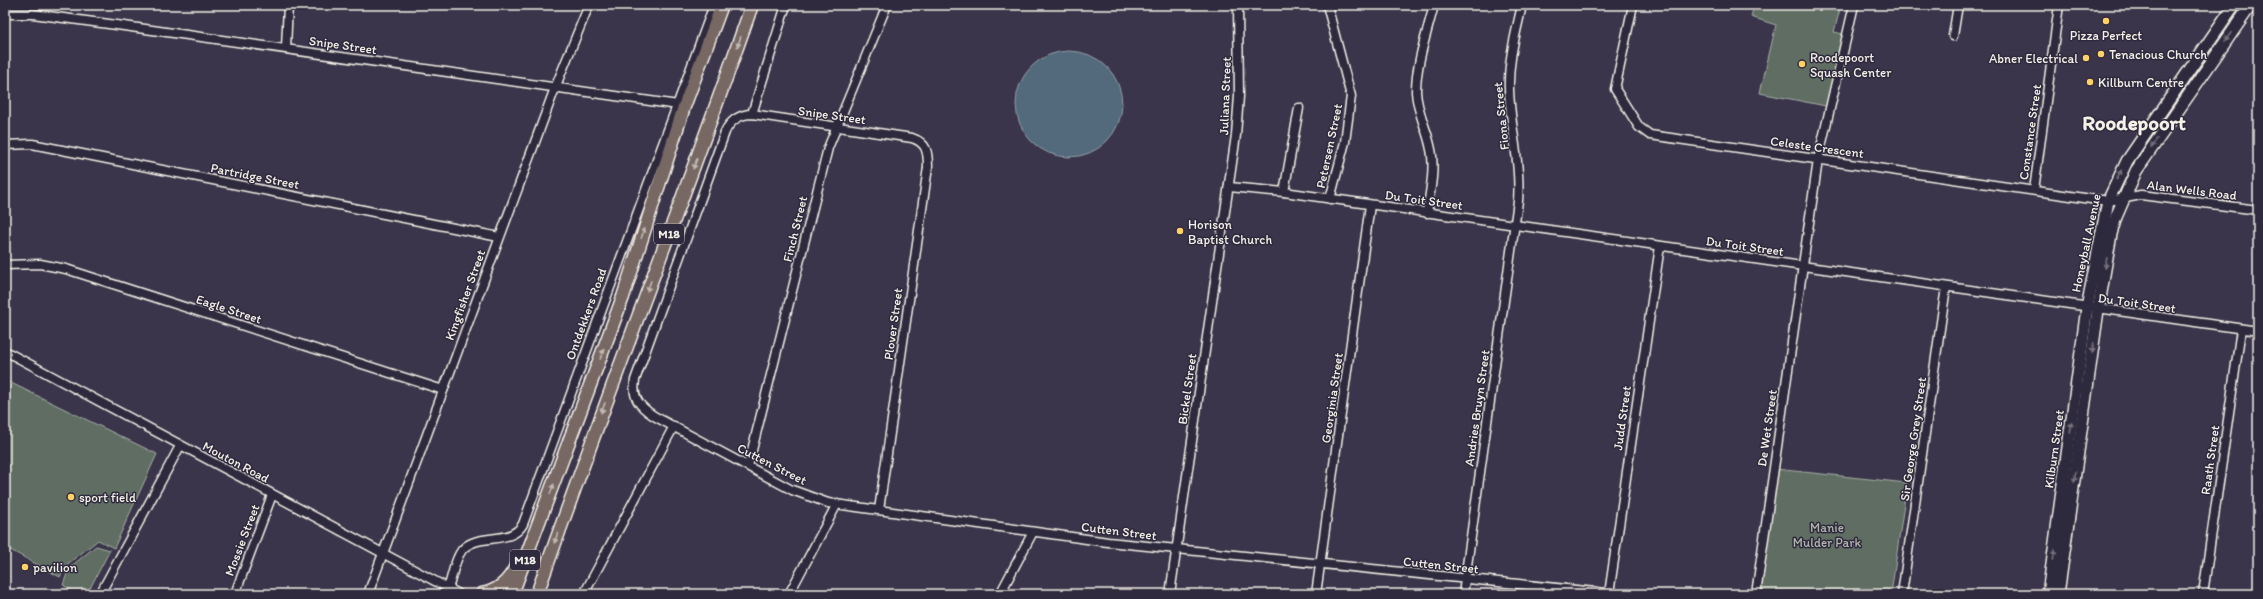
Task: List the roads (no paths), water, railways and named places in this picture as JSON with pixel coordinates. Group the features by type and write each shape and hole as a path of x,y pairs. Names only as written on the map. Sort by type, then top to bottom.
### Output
{"main road":[{"name":"M18","path":"512,594 623,296 684,107 722,5"},
{"name":"M18","path":"537,594 583,462 715,111 752,5"},
{"path":"482,594 500,588 511,576 538,525"}],"street":[{"path":"286,48 288,5"},
{"name":"Kingfisher Street","path":"368,594 555,88 590,5"},
{"name":"Ontdekkers Road","path":"447,592 460,554 465,548 473,544 513,534 524,524 714,5"},
{"path":"752,114 786,5"},
{"name":"Finch Street","path":"748,466 826,157 836,127 887,5"},
{"name":"Juliana Street","path":"1229,187 1239,110 1238,5"},
{"name":"Petersen Street","path":"1327,5 1351,96 1345,142 1330,199"},
{"path":"1427,213 1432,157 1431,147 1418,108 1416,91 1420,63 1434,5"},
{"name":"Fiona Street","path":"1515,225 1519,166 1509,82 1511,56 1522,5"},
{"name":"Celeste Crescent","path":"1633,5 1616,89 1621,101 1641,129 1654,136 2108,201 2124,198"},
{"name":"De Wet Street","path":"1756,594 1818,160 1854,5"},
{"path":"1953,36 1958,5"},
{"name":"Constance Street","path":"2034,190 2059,5"},
{"name":"Honeyball Avenue","path":"2087,308 2108,201 2127,161 2234,5"},
{"name":"Honeyball Avenue","path":"2098,310 2111,234 2136,171 2251,5"},
{"name":"Snipe Street","path":"5,14 33,14 286,48 678,105"},
{"path":"1284,192 1299,108"},
{"name":"Snipe Street","path":"643,408 635,398 635,380 729,124 737,118 752,114 912,138 923,142"},
{"name":"Plover Street","path":"879,510 928,167 928,154 923,142"},
{"name":"Partridge Street","path":"5,145 26,143 39,145 499,237"},
{"name":"Du Toit Street","path":"1229,187 1284,192 2098,310 2258,331"},
{"name":"Bickel Street","path":"1170,594 1229,187"},
{"name":"Alan Wells Road","path":"2124,198 2141,195 2258,210"},
{"name":"Georginia Street","path":"1316,594 1370,205"},
{"name":"Andries Bruyn Street","path":"1463,594 1515,225"},
{"name":"Judd Street","path":"1611,594 1660,246"},
{"name":"Eagle Street","path":"5,265 40,264 59,267 443,390"},
{"name":"Sir George Grey Street","path":"1902,594 1946,287"},
{"name":"Kilburn Street","path":"2079,410 2087,308"},
{"name":"Kilburn Street","path":"2058,594 2065,511 2079,410 2098,310"},
{"name":"Raath Street","path":"2203,594 2241,329"},
{"name":"Mouton Road","path":"5,351 384,554 447,592 457,594"},
{"name":"Cutten Street","path":"643,408 792,490 837,504 1033,532 1176,550 1611,594"},
{"path":"584,594 674,426"},
{"path":"100,594 180,446"},
{"name":"Mossie Street","path":"235,594 272,495"},
{"path":"790,594 837,504"},
{"name":"Kilburn Street","path":"2048,594 2065,511"},
{"path":"1000,594 1033,532"}],"water":[{"path":"1069,51 1089,55 1107,66 1118,84 1122,104 1118,124 1107,142 1089,153 1069,157 1049,153 1031,142 1020,124 1016,104 1020,84 1031,66 1049,55"}],"place":[{"name":"Pizza Perfect","path":"2106,21"},
{"name":"Tenacious Church","path":"2101,54"},
{"name":"Abner Electrical","path":"2086,58"},
{"name":"Roodepoort Squash Center","path":"1802,64"},
{"name":"Killburn Centre","path":"2090,82"},
{"name":"Horison Baptist Church","path":"1180,231"},
{"name":"sport field","path":"71,497"},
{"name":"pavilion","path":"25,567"}],"district":[{"name":"Roodepoort","path":"2134,122"}],"park label":[{"name":"Manie Mulder Park","path":"1827,534"}]}
